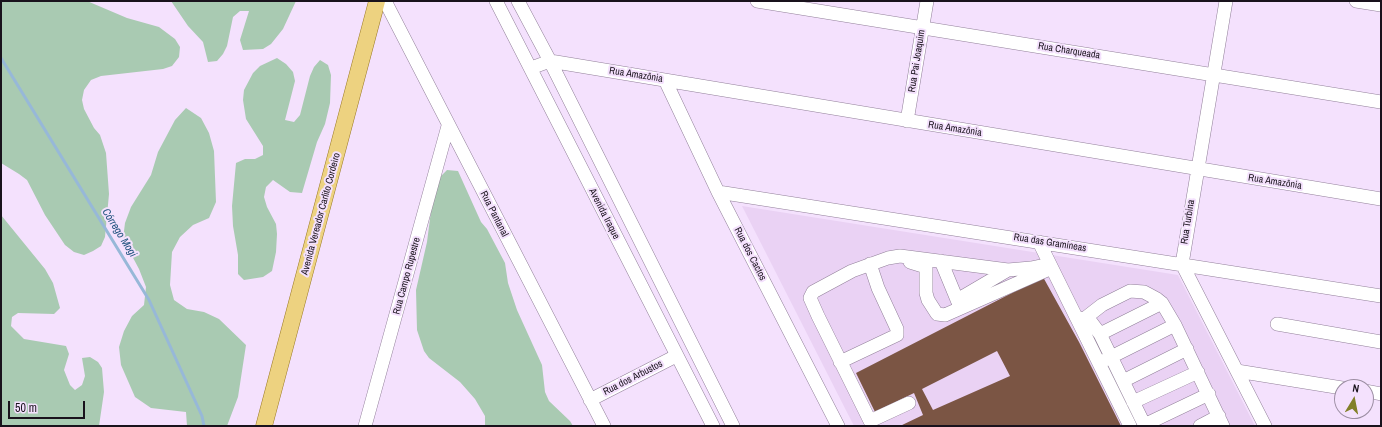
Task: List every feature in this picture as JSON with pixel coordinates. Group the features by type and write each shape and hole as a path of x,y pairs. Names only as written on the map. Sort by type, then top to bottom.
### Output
{"main road":[{"name":"Avenida Vereador Carlito Cordeiro","path":"264,426 377,1"}],"street":[{"name":"Rua Pantanal","path":"385,1 448,126 604,426"},
{"name":"Avenida Iraque","path":"496,1 713,426"},
{"name":"Avenida Iraque","path":"518,1 550,61 733,426"},
{"name":"Rua Charqueada","path":"757,1 1381,102"},
{"name":"Rua Pai Joaquim","path":"907,121 927,1"},
{"name":"Rua Turbina","path":"1182,264 1226,1"},
{"path":"1356,1 1381,5"},
{"name":"Rua Amazônia","path":"531,68 550,61 1381,199"},
{"name":"Rua dos Cactos","path":"665,80 718,192 838,426"},
{"name":"Rua Campo Rupestre","path":"365,426 448,126"},
{"name":"Rua das Gramíneas","path":"718,192 1381,296"},
{"path":"1039,242 1128,402 1145,425 1209,394"},
{"path":"909,403 872,423 818,316 810,298 813,292 900,256 1008,270 1051,266"},
{"path":"871,267 905,261 926,266 926,293 932,308 938,314 945,316 978,288 1008,270"},
{"path":"941,261 959,305"},
{"path":"1182,264 1265,426"},
{"path":"970,266 978,288"},
{"path":"959,305 1051,266"},
{"path":"840,362 897,336 897,329 871,267"},
{"path":"1080,318 1130,291 1144,292 1162,303 1175,325 1221,421 1200,426"},
{"path":"1100,334 1162,303"},
{"path":"1080,318 1091,322 1100,334 1105,360 1123,381 1128,402 1130,426"},
{"path":"1277,324 1381,342"},
{"path":"1105,360 1175,325"},
{"path":"1123,381 1186,350"},
{"name":"Rua dos Arbustos","path":"590,400 676,356"},
{"path":"1237,371 1334,387"},
{"path":"1128,402 1198,372"}],"shaded area":[{"path":"742,206 1178,275 1255,426 854,426"}],"green space":[{"path":"1,1 87,1 127,18 159,27 175,39 180,47 179,57 172,66 163,69 101,76 91,80 84,90 82,100 84,109 94,128 100,135 106,153 109,194 105,237 101,246 84,255 74,252 65,245 45,215 27,180 1,163"},
{"path":"171,1 296,1 283,29 271,44 263,49 243,50 240,40 249,11 240,11 233,17 227,46 223,54 217,61 208,62 203,42 188,26"},
{"path":"277,58 286,64 293,72 295,81 285,120 294,122 300,115 310,76 314,67 320,60 328,65 331,75 330,103 325,124 317,142 302,193 290,192 273,180 266,187 264,197 267,207 276,224 277,234 276,252 272,271 263,277 244,280 238,274 238,255 233,226 232,206 236,163 245,159 255,159 263,155 263,146 246,119 243,100 244,90 253,73 260,66"},
{"path":"186,108 201,118 209,133 214,151 216,202 209,218 193,225 180,237 172,252 170,285 174,300 187,309 204,312 219,319 246,345 238,397 227,426 187,426 186,412 151,408 135,397 121,365 119,347 124,331 132,316 144,305 146,287 139,269 123,239 125,223 131,207 151,175 158,152 175,120"},
{"path":"447,170 458,171 481,222 487,229 505,263 508,283 517,310 542,365 545,392 549,401 570,421 573,426 485,426 485,416 475,399 460,382 429,358 424,351 417,330 416,290 427,242 432,203 441,176"},
{"path":"1,215 45,269 53,283 60,308 54,314 18,313 12,317 11,326 24,339 66,346 69,354 64,370 70,385 75,390 82,385 85,376 82,358 90,357 98,362 102,368 104,392 99,426 1,426"}],"building":[{"path":"1043,277 1079,342 1121,426 900,426 923,415 914,393 875,412 856,373","holes":["997,351 1010,376 933,410 922,389"]}],"waterway":[{"name":"Córrego Mogi","path":"1,58 149,300 202,416 204,426"}]}
